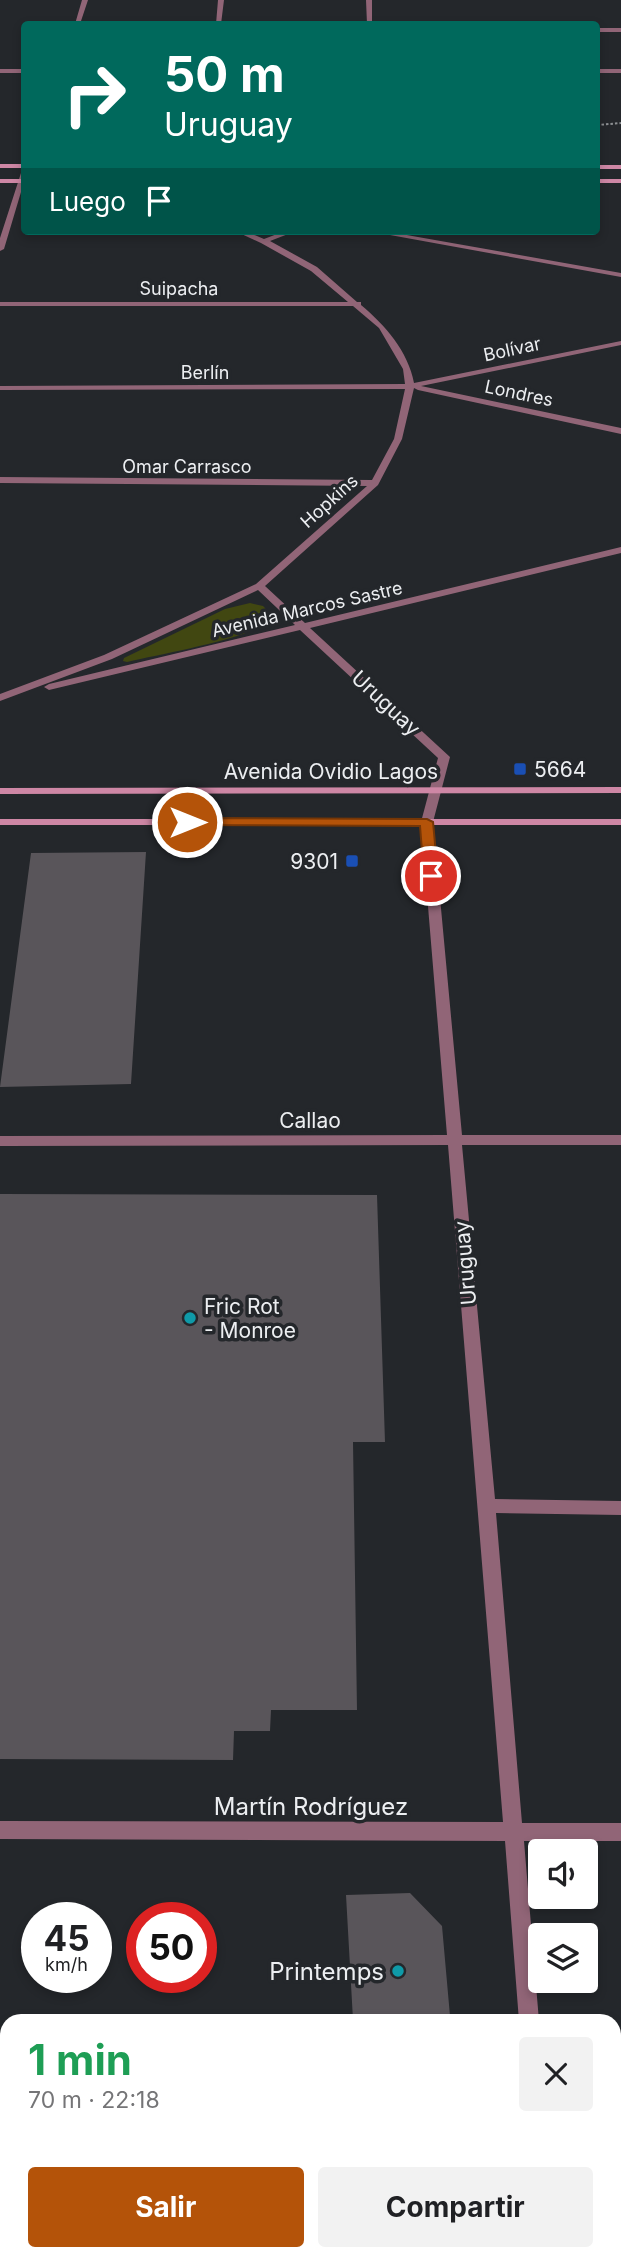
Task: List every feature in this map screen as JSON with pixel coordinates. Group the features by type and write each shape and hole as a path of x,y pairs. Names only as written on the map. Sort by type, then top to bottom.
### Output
{"main road":[{"path":"0,166 21,166"},
{"path":"600,167 621,167"},
{"path":"0,181 21,178"},
{"path":"600,181 621,181"},
{"name":"Avenida Ovidio Lagos","path":"0,791 621,790"},
{"path":"0,822 621,822"}],"street":[{"path":"78,21 85,0"},
{"path":"218,21 221,0"},
{"path":"369,0 370,21"},
{"path":"600,30 621,30"},
{"path":"0,71 21,71"},
{"path":"600,71 621,71"},
{"path":"0,249 21,187"},
{"path":"0,216 21,213"},
{"path":"249,235 314,269 358,304 382,327 407,369 410,386"},
{"path":"264,241 281,235"},
{"path":"395,235 621,275"},
{"name":"Suipacha","path":"0,304 358,304"},
{"name":"Bolívar","path":"410,386 621,343"},
{"name":"Berlín","path":"0,388 410,386"},
{"name":"Londres","path":"410,386 621,431"},
{"name":"Hopkins","path":"0,698 108,657 259,586 375,483 398,439 410,386"},
{"name":"Omar Carrasco","path":"0,480 375,483"},
{"name":"Avenida Marcos Sastre","path":"0,698 305,628 621,550"},
{"name":"Uruguay","path":"259,586 444,757 427,822 528,2014"},
{"name":"Callao","path":"0,1141 621,1140"},
{"path":"487,1506 621,1508"},
{"name":"Martín Rodríguez","path":"0,1830 621,1832"}],"path":[{"path":"600,125 621,123"}],"green space":[{"path":"250,603 263,606 271,614 270,622 221,641 123,661 124,658 225,609"}],"building":[{"path":"146,852 131,1084 0,1087 31,853"},
{"name":"Fric Rot - Monroe","path":"0,1194 377,1195 385,1442 353,1442 357,1710 271,1710 270,1731 234,1731 233,1760 0,1759"},
{"name":"Printemps","path":"410,1893 442,1926 450,2014 353,2014 346,1895"}],"place":[{"name":"5664","path":"520,769"},
{"name":"9301","path":"352,861"},
{"name":"Fric Rot - Monroe","path":"190,1318"},
{"name":"Printemps","path":"398,1971"}],"route":[{"path":"187,822 427,822 431,876"}]}
